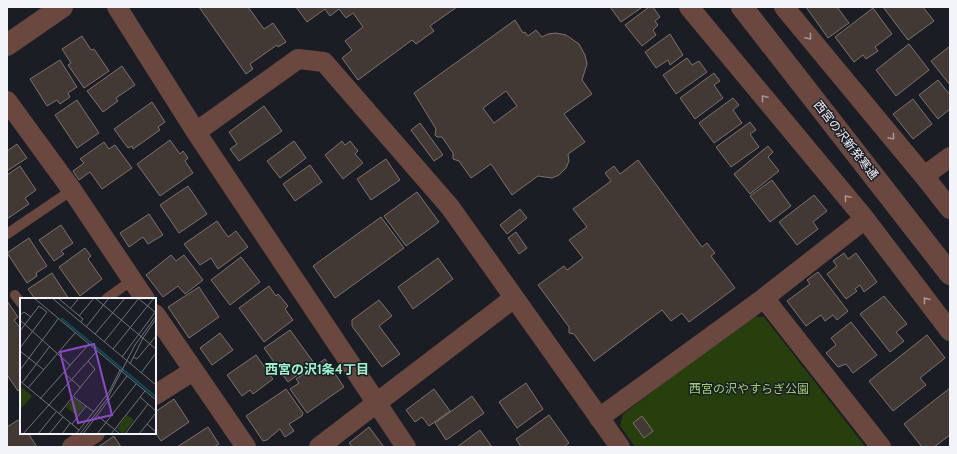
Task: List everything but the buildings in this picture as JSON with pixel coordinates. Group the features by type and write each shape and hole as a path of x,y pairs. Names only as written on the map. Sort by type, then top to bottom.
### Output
{"street":[{"path":"7,45 62,7"},
{"path":"117,7 196,132 406,447"},
{"path":"689,7 865,219 950,331"},
{"name":"西宮の沢新発寒通","path":"742,7 950,274"},
{"path":"784,7 950,209"},
{"path":"196,132 298,59 324,62 450,207 620,447"},
{"path":"7,101 72,190 144,298"},
{"path":"924,176 950,157"},
{"path":"599,418 764,298 865,219"},
{"path":"319,447 514,298"},
{"path":"764,298 881,447"},
{"path":"156,316 246,447"},
{"path":"156,394 193,371"},
{"path":"72,447 93,434"}],"lane":[{"path":"7,234 72,190"},
{"path":"107,298 132,280"}],"green space":[{"name":"西宮の沢やすらぎ公園","path":"752,316 764,317 865,446 635,447 620,426 623,414"}],"district":[{"name":"西宮の沢1条4丁目","path":"317,369"}]}
